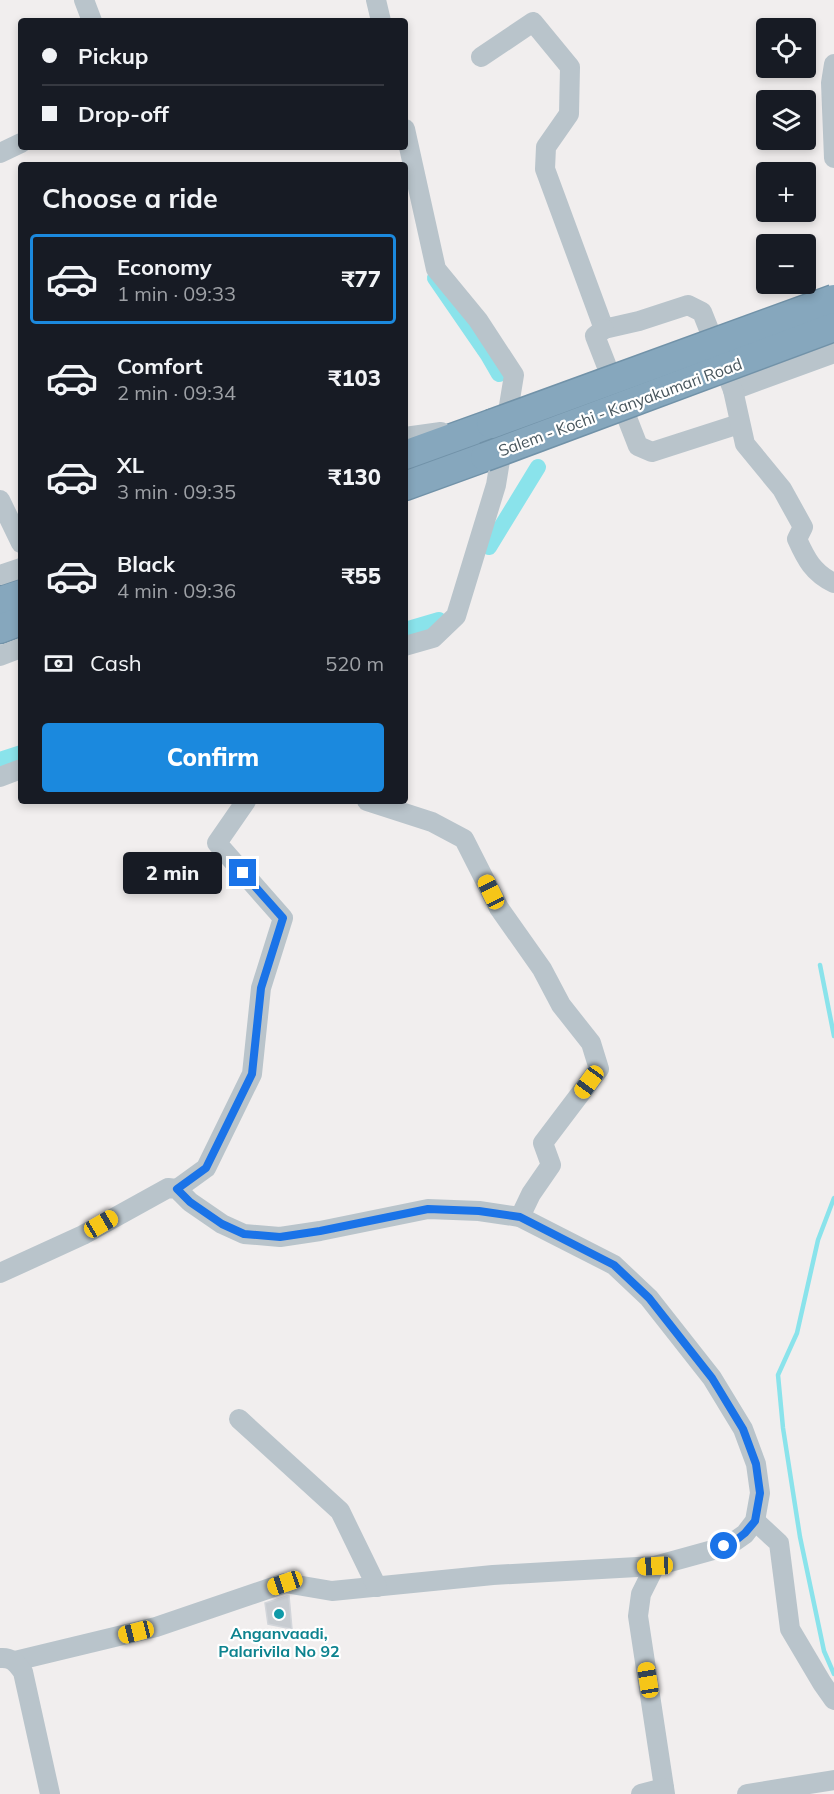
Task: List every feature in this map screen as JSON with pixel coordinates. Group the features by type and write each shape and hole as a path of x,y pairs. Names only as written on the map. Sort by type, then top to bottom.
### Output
{"highway":[{"name":"Salem - Kochi - Kanyakumari Road","path":"408,454 834,299"},
{"name":"Salem - Kochi - Kanyakumari Road","path":"411,487 484,457 834,327"},
{"path":"0,601 18,595"},
{"path":"0,628 18,622"}],"street":[{"path":"84,0 91,18"},
{"path":"376,0 380,18"},
{"path":"481,57 532,22 570,67 569,114 546,147 545,169 604,329"},
{"path":"834,64 831,83 834,158"},
{"path":"408,143 436,269 478,320 514,375 496,485 456,616 433,638 408,645"},
{"path":"0,153 18,144"},
{"path":"739,424 652,452 638,446 595,336 604,329 639,321 688,305 702,312 733,390 745,444 782,489 798,515 803,527 797,539 805,557 820,576 834,583"},
{"path":"733,390 834,353"},
{"path":"408,437 491,424"},
{"path":"0,500 18,537"},
{"path":"0,575 18,569"},
{"path":"0,656 18,649"},
{"path":"0,777 18,770"},
{"path":"177,1189 206,1168 252,1074 261,988 283,918 217,843 244,804"},
{"path":"376,804 432,822 464,839 499,908 542,969 561,1005 591,1043 599,1069 543,1143 550,1165 531,1194 520,1217"},
{"path":"0,1273 83,1235 168,1188 177,1189 190,1202 222,1224 244,1234 280,1237 428,1209 479,1211 520,1217 614,1265 649,1298 705,1369 743,1429 756,1464 760,1493 755,1521 735,1541 713,1550 655,1566 493,1575 332,1591 285,1583 156,1627 8,1659"},
{"path":"239,1419 340,1511 377,1587"},
{"path":"755,1521 779,1543 790,1629 834,1700"},
{"path":"641,1794 664,1791 638,1616 641,1594 655,1566"},
{"path":"8,1659 23,1672 50,1794"},
{"path":"747,1794 834,1780"}],"building":[{"name":"Anganvaadi, Palarivila No 92","path":"289,1596 292,1629 268,1624 265,1603"}],"waterway":[{"path":"435,278 499,374"},
{"path":"489,547 538,467"},
{"path":"408,629 439,620"},
{"path":"0,760 18,754"},
{"path":"820,965 834,1036"},
{"path":"834,1198 818,1240 797,1333 778,1375 783,1428 800,1537 824,1651 834,1674"}],"place":[{"name":"Anganvaadi, Palarivila No 92","path":"279,1614"}],"route":[{"path":"243,873 283,918 261,988 252,1074 206,1168 177,1189 190,1202 222,1224 244,1234 280,1237 428,1209 479,1211 520,1217 614,1265 649,1298 712,1378 743,1429 756,1464 760,1493 755,1521 745,1533 724,1546"}]}
